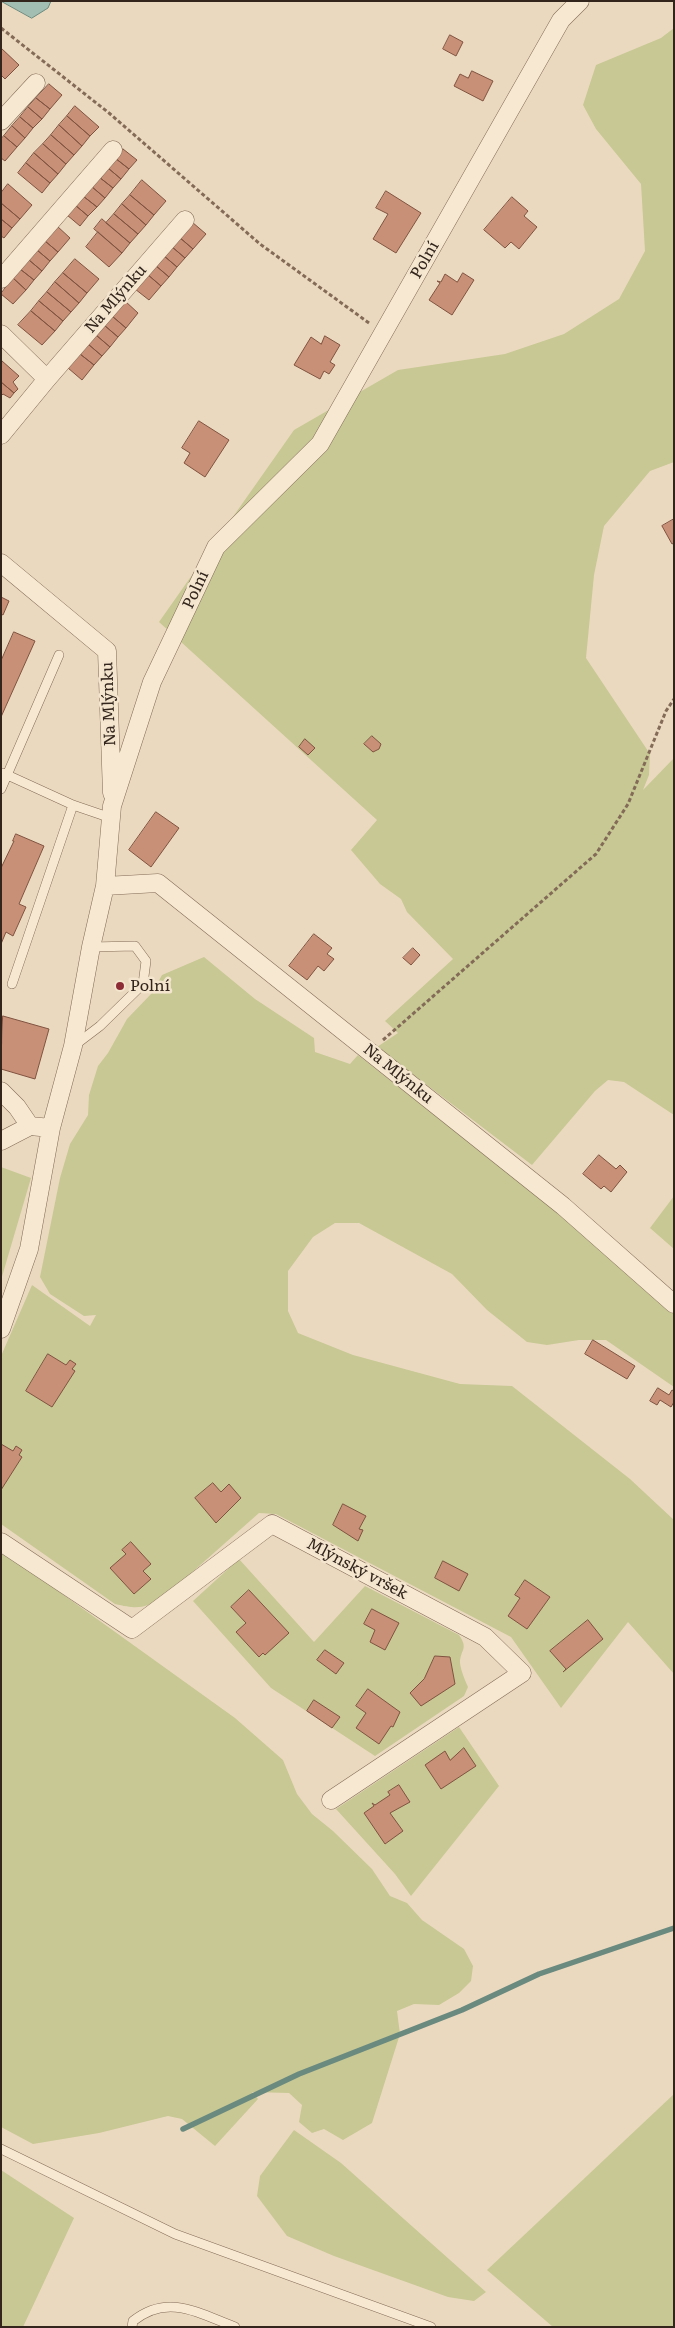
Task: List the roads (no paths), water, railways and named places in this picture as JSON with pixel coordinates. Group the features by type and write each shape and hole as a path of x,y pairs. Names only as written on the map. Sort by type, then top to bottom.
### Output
{"street":[{"name":"Polní","path":"1,1328 29,1249 51,1128 73,1046 91,947 105,886 112,812 152,682 216,546 320,444 561,20 580,1"},
{"path":"1,121 36,83"},
{"path":"1,279 113,150"},
{"name":"Na Mlýnku","path":"1,435 185,220"},
{"path":"1,334 47,379"},
{"name":"Na Mlýnku","path":"1,563 107,650 112,812"},
{"name":"Na Mlýnku","path":"105,886 158,883 563,1206 674,1304"},
{"path":"1,1091 30,1126"},
{"path":"1,1141 30,1126 51,1128"},
{"name":"Mlýnský vršek","path":"1,1542 132,1629 272,1524 486,1636 522,1673 331,1800"}],"lane":[{"path":"1,788 4,774 59,655"},
{"path":"4,774 73,805 112,812"},
{"path":"12,984 73,805"},
{"path":"73,1046 100,1026 143,984 146,961 134,946 91,947"},
{"path":"1,2149 174,2234 431,2327"},
{"path":"132,2327 133,2321 150,2310 162,2306 178,2306 235,2327"}],"waterway":[{"path":"183,2129 299,2074 462,2010 539,1974 674,1928"}],"place":[{"name":"Polní","path":"120,986"}]}
